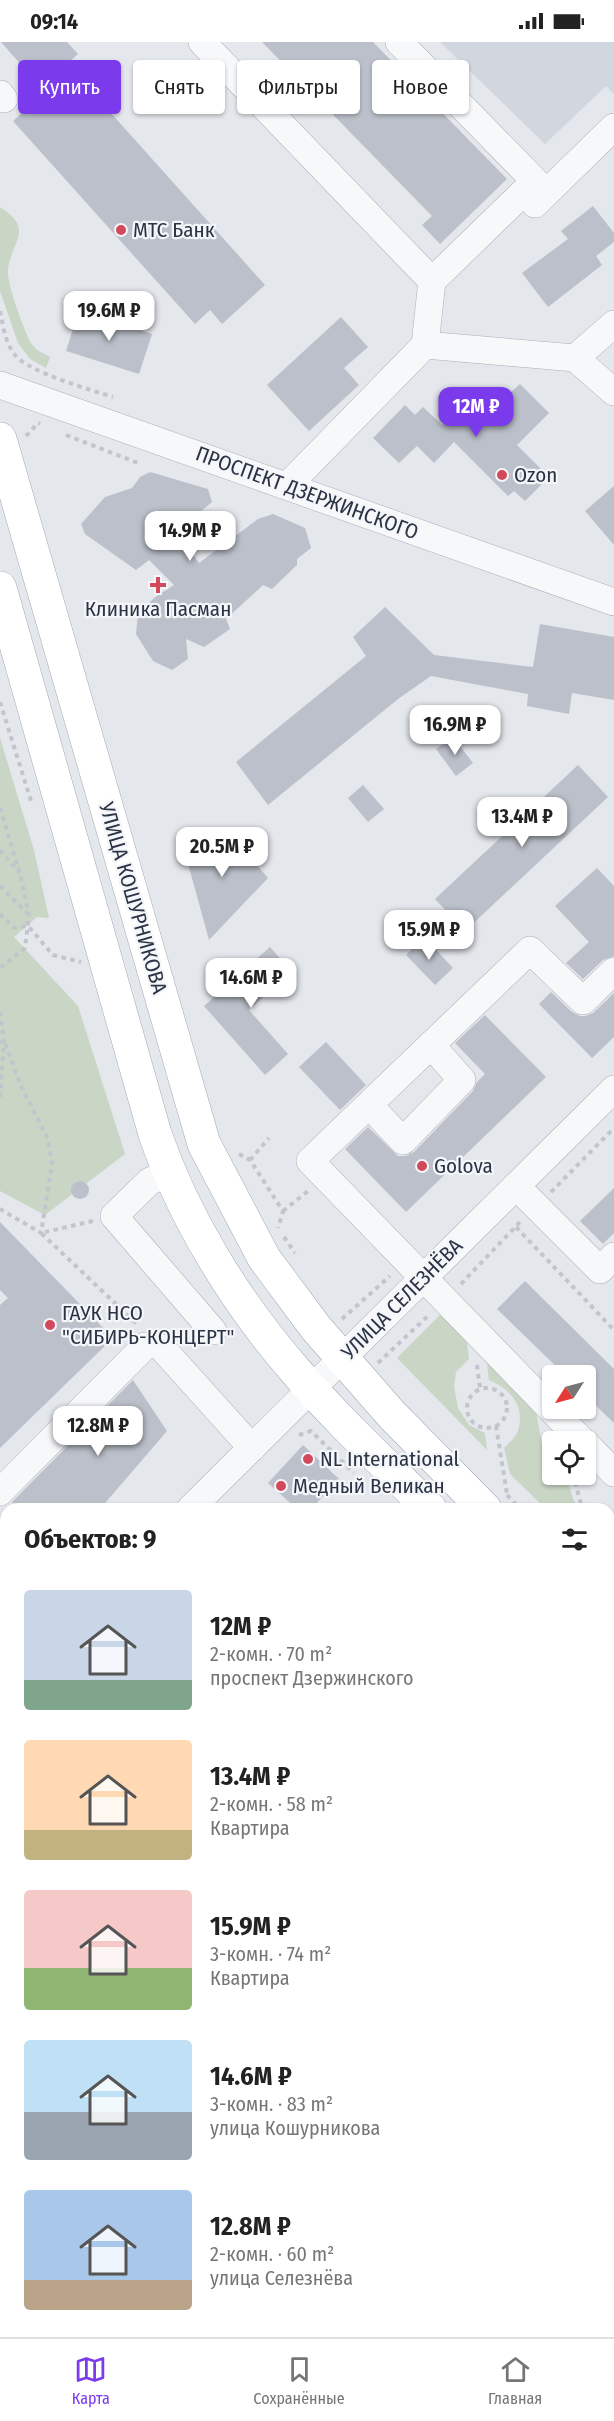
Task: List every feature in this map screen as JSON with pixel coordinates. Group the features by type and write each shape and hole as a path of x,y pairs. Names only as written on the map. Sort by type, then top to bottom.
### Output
{"main road":[{"name":"УЛИЦА КОШУРНИКОВА","path":"14,442 204,1144 264,1258 342,1360 496,1502"},
{"name":"УЛИЦА КОШУРНИКОВА","path":"0,588 152,1122 169,1173 220,1270 287,1361 424,1503"}],"street":[{"path":"202,42 432,281"},
{"path":"288,485 425,345 432,281 535,181 399,42"},
{"path":"536,204 614,127"},
{"path":"575,358 614,324"},
{"path":"425,345 575,358 614,392"},
{"name":"ПРОСПЕКТ ДЗЕРЖИНСКОГО","path":"0,385 610,596"},
{"path":"573,1431 310,1161 530,950 583,1002 614,972"},
{"path":"369,1105 403,1141 462,1080 431,1045"},
{"name":"УЛИЦА СЕЛЕЗНЁВА","path":"196,1503 342,1360 416,1269 516,1186 614,1089"},
{"path":"169,1173 150,1181 114,1216 213,1331"},
{"path":"516,1186 600,1270 614,1256"},
{"path":"0,1492 153,1347 252,1448"},
{"path":"596,1454 614,1473"}],"path":[{"path":"0,311 7,340 15,356 32,367 113,397"},
{"path":"14,442 26,435 38,423 47,427"},
{"path":"65,434 138,463"},
{"path":"0,808 20,873 29,915 25,948 0,968"},
{"path":"0,850 20,873"},
{"path":"0,886 29,915"},
{"path":"0,914 14,928 28,926"},
{"path":"28,926 53,955 82,963"},
{"path":"0,1012 2,1042 0,1099"},
{"path":"2,1042 48,1139 51,1164 40,1233"},
{"path":"250,1160 269,1138"},
{"path":"234,1152 250,1160 283,1211"},
{"path":"297,1256 278,1228 283,1211 326,1177"},
{"path":"0,1209 40,1233 153,1347"},
{"path":"40,1233 114,1216"},
{"path":"516,1227 614,1330"},
{"path":"335,1311 341,1320 416,1269"},
{"path":"496,1426 483,1428 468,1416 467,1402 470,1396 480,1388 494,1388 508,1403 506,1417 496,1426 496,1502"},
{"path":"292,1438 311,1431 338,1458"},
{"path":"575,1485 581,1503"}],"shaded area":[{"path":"440,42 614,42 614,94 606,86 545,144 469,70 469,60 459,60"}],"green space":[{"path":"0,207 11,216 19,231 9,264 11,289 30,342 37,350 50,357 46,368 30,359 18,343 0,291"},
{"path":"0,738 34,850 49,918 37,917 14,937 78,1006 125,1154 45,1215 0,1191"},
{"path":"445,1310 467,1342 469,1359 456,1372 454,1387 458,1408 469,1425 485,1433 487,1450 397,1358"},
{"path":"486,1354 534,1400 542,1445 542,1485 569,1485 575,1503 540,1503 510,1474 504,1448 517,1433 520,1415 515,1400 489,1380"}],"building":[{"path":"1,42 67,42 78,54 71,60 18,61"},
{"path":"262,42 373,42 391,60 372,60 372,114 443,114 507,179 440,244 422,225 432,216 332,114 360,114 360,60 280,60"},
{"path":"21,114 112,114 265,285 222,324 210,310 195,324 13,121"},
{"path":"593,206 614,233 614,242 596,256 602,265 548,307 522,273 568,239 561,231"},
{"path":"79,310 152,334 139,374 66,351"},
{"path":"341,317 368,347 344,368 359,385 309,431 267,385"},
{"path":"520,384 549,413 517,445 549,477 525,501 514,491 508,496 454,442 434,463 417,446 399,463 373,438 405,405 415,415 423,407 442,425 466,400 479,413 502,390 508,395"},
{"path":"150,472 208,489 212,502 176,532 199,563 258,519 273,514 305,528 311,548 297,559 297,565 272,589 263,585 226,619 230,629 204,647 186,639 188,659 172,670 153,661 136,634 138,614 154,598 174,585 149,560 136,570 85,534 81,524 105,497 132,488 140,477"},
{"path":"614,486 614,545 585,511"},
{"path":"385,607 434,655 533,667 540,624 614,637 614,700 572,693 569,714 527,706 528,694 431,676 398,699 268,805 236,762 366,656 353,637"},
{"path":"453,737 473,763 456,776 436,749"},
{"path":"578,765 608,797 465,931 435,899"},
{"path":"363,785 384,809 368,822 348,798"},
{"path":"225,828 268,878 209,940 184,849"},
{"path":"597,868 614,886 614,956 603,960 583,979 566,963 589,942 555,906"},
{"path":"424,937 453,968 435,985 406,955"},
{"path":"270,947 292,972 249,1010 288,1054 265,1075 204,1006"},
{"path":"551,992 572,1012 580,1016 593,1013 614,993 614,1037 592,1058 539,1004"},
{"path":"485,1015 546,1077 406,1212 345,1149 368,1127 398,1156 406,1156 414,1152 473,1091 477,1082 485,1074 455,1043"},
{"path":"326,1042 366,1085 340,1110 299,1067"},
{"path":"80,1181 86,1184 89,1190 86,1196 80,1199 74,1196 71,1190 74,1184"},
{"path":"614,1188 614,1233 603,1244 580,1221"},
{"name":"ГАУК НСО \"СИБИРЬ-КОНЦЕРТ\"","path":"0,1222 113,1338 0,1448 0,1305 8,1298 0,1290"},
{"path":"525,1281 614,1369 614,1423 596,1406 596,1365 555,1365 497,1309"},
{"path":"133,1380 167,1431 105,1503 12,1502"},
{"path":"303,1445 339,1479 317,1503 290,1503 268,1483"}],"place":[{"name":"МТС Банк","path":"121,230"},
{"name":"Ozon","path":"502,475"},
{"name":"Клиника Пасман","path":"158,585"},
{"name":"Golova","path":"422,1166"},
{"name":"ГАУК НСО \"СИБИРЬ-КОНЦЕРТ\"","path":"50,1325"},
{"name":"NL International","path":"308,1459"},
{"name":"Медный Великан","path":"281,1486"}]}
